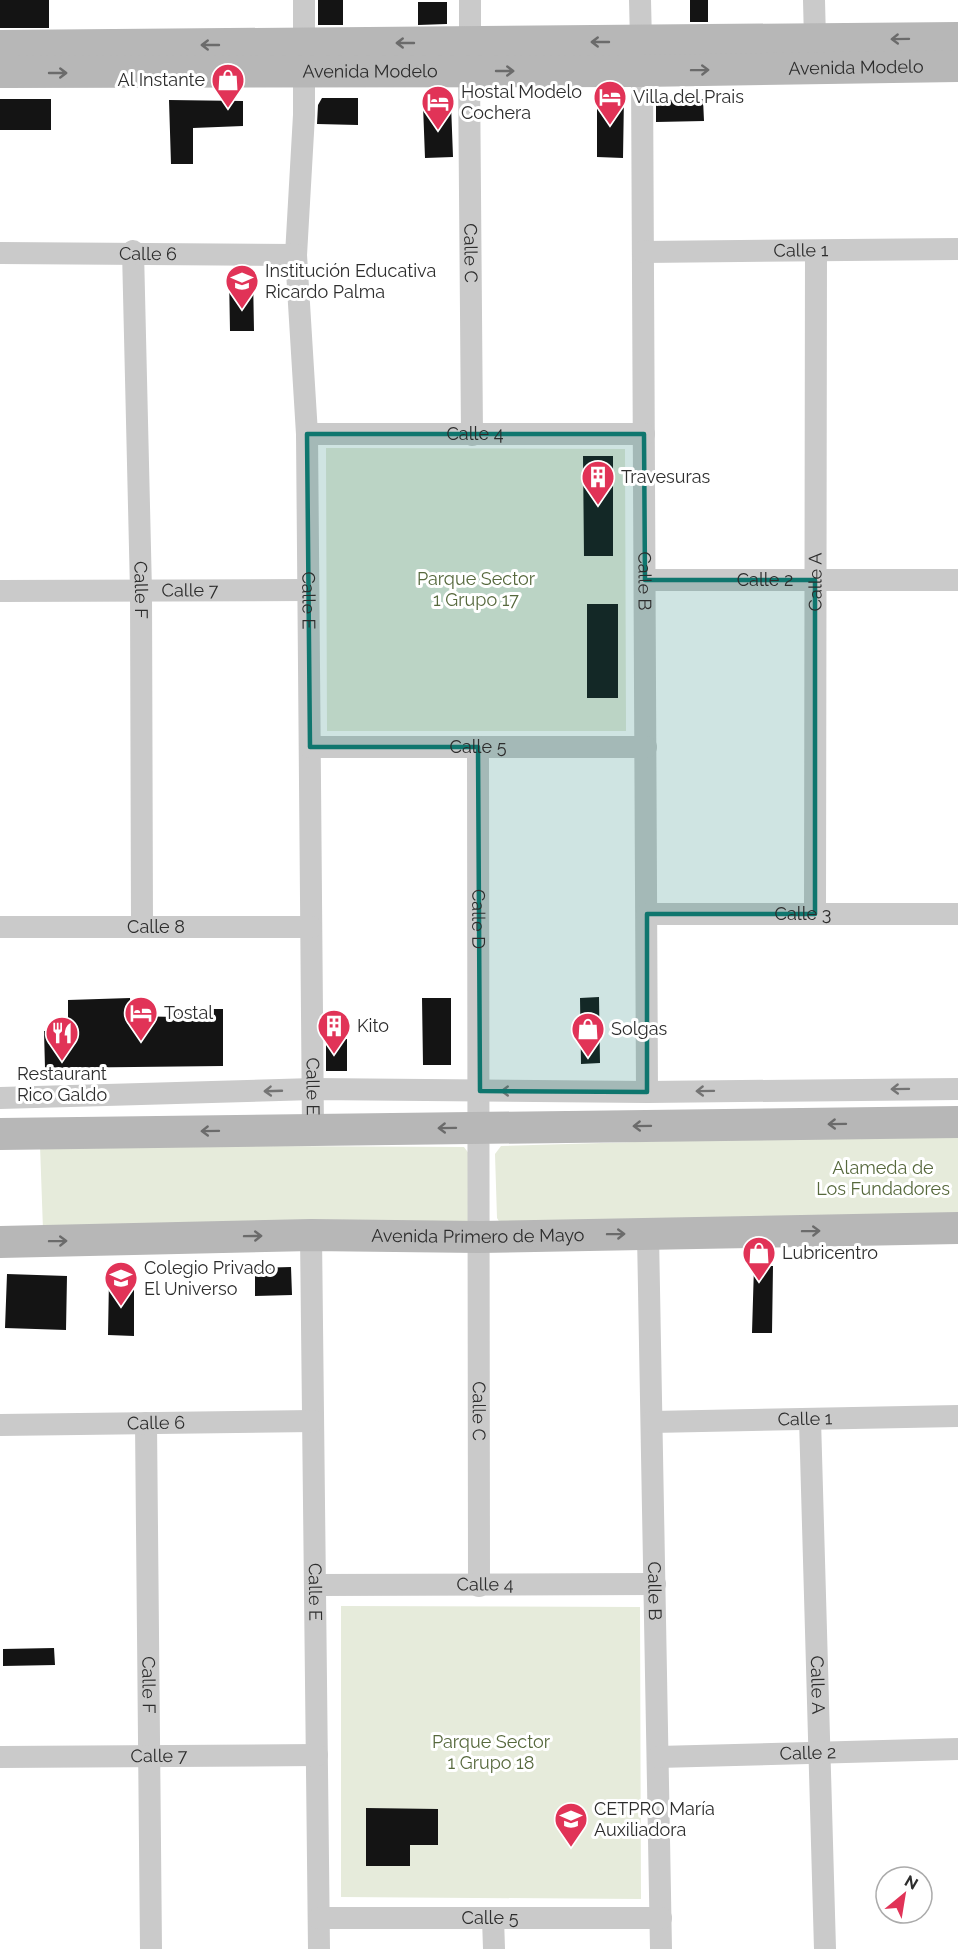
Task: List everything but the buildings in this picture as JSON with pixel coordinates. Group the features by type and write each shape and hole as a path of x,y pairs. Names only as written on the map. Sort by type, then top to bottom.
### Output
{"main road":[{"name":"Avenida Modelo","path":"642,56 815,40 958,38"},
{"name":"Avenida Modelo","path":"0,46 304,58"},
{"name":"Avenida Modelo","path":"0,72 304,58 642,56 958,66"},
{"path":"0,1134 958,1122"},
{"name":"Avenida Primero de Mayo","path":"0,1242 311,1235 479,1237 958,1228"}],"street":[{"path":"304,0 304,58"},
{"name":"Calle C","path":"470,0 472,435"},
{"name":"Calle B","path":"640,0 644,252 647,1092"},
{"path":"814,0 815,40"},
{"name":"Calle E","path":"304,58 304,116 296,255 307,434 313,1130"},
{"name":"Calle 1","path":"644,252 958,249"},
{"name":"Calle 6","path":"0,253 133,251 296,255"},
{"name":"Calle F","path":"133,251 141,591 142,927"},
{"name":"Calle A","path":"815,914 816,251"},
{"name":"Calle 4","path":"307,434 644,434"},
{"name":"Calle 2","path":"645,580 958,580"},
{"name":"Calle 7","path":"0,591 308,590"},
{"name":"Calle 5","path":"310,747 646,747"},
{"name":"Calle D","path":"477,747 479,1128"},
{"name":"Calle 3","path":"646,914 958,914"},
{"name":"Calle 8","path":"0,927 311,927"},
{"path":"0,1098 313,1089 647,1092 958,1089"},
{"name":"Calle C","path":"479,1128 479,1586"},
{"name":"Calle B","path":"648,1234 661,1949"},
{"name":"Calle E","path":"311,1235 319,1949"},
{"name":"Calle 1","path":"652,1422 958,1416"},
{"name":"Calle A","path":"810,1419 825,1949"},
{"name":"Calle 6","path":"0,1425 313,1421"},
{"name":"Calle F","path":"146,1423 151,1949"},
{"name":"Calle 4","path":"315,1585 655,1584"},
{"name":"Calle 2","path":"658,1757 958,1749"},
{"name":"Calle 7","path":"0,1757 317,1755"},
{"name":"Calle 5","path":"319,1918 661,1918"},
{"path":"493,1918 494,1949"}],"highlighted area":[{"path":"307,434 644,434 645,580 815,580 815,914 647,914 647,1092 480,1091 478,747 310,747"}],"green space":[{"name":"Parque Sector 1 Grupo 17","path":"326,448 625,449 626,731 327,731"},
{"name":"Alameda de Los Fundadores","path":"949,1133 958,1135 958,1218 500,1223 497,1218 495,1154 501,1146"},
{"path":"40,1145 464,1147 470,1155 468,1225 43,1230"},
{"name":"Parque Sector 1 Grupo 18","path":"341,1606 640,1607 641,1899 341,1897"}],"place":[{"name":"Al Instante","path":"228,109"},
{"name":"Villa del Prais","path":"610,126"},
{"name":"Hostal Modelo Cochera","path":"438,131"},
{"name":"Institución Educativa Ricardo Palma","path":"242,310"},
{"name":"Travesuras","path":"598,506"},
{"name":"Tostal","path":"141,1042"},
{"name":"Kito","path":"334,1055"},
{"name":"Solgas","path":"588,1058"},
{"name":"Restaurant Rico Galdo","path":"62,1062"},
{"name":"Lubricentro","path":"759,1282"},
{"name":"Colegio Privado El Universo","path":"121,1307"},
{"name":"CETPRO María Auxiliadora","path":"571,1848"}]}
